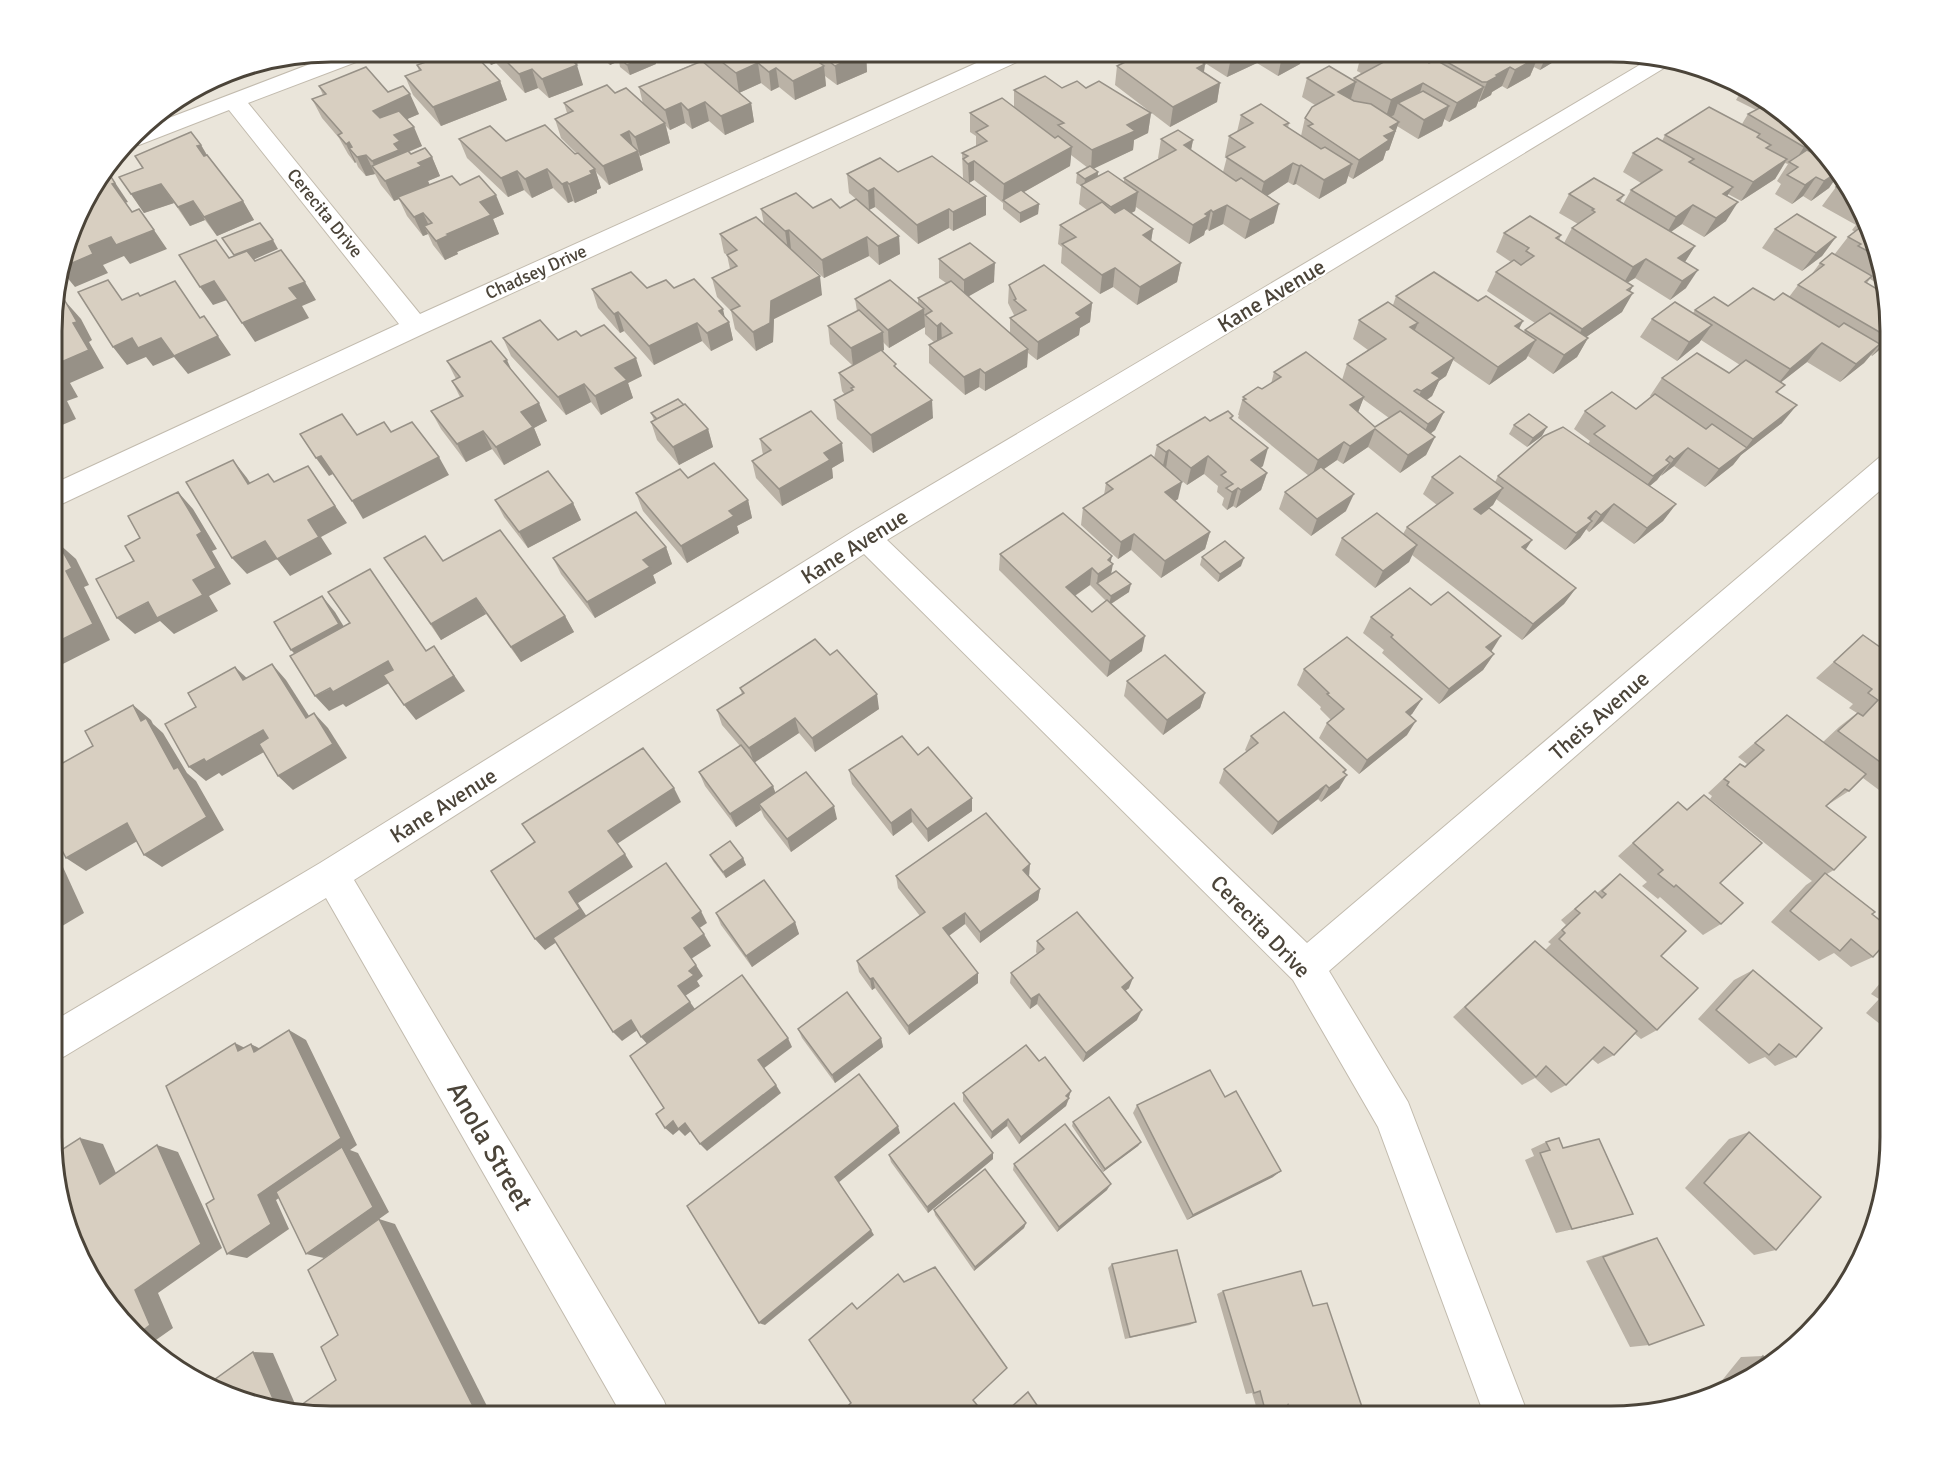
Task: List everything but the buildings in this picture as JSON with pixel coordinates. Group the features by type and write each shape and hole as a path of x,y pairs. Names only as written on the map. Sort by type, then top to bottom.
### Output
{"street":[{"path":"147,133 334,62"},
{"name":"Chadsey Drive","path":"62,493 416,327 998,62"},
{"name":"Kane Avenue","path":"62,1037 332,875 866,538 1655,65"},
{"name":"Cerecita Drive","path":"233,100 416,327"},
{"name":"Theis Avenue","path":"1306,967 1880,473"},
{"name":"Cerecita Drive","path":"866,538 1306,967 1394,1116 1503,1406"},
{"name":"Anola Street","path":"332,875 642,1406"}],"shaded area":[{"path":"313,62 1629,62 1681,71 1714,82 1761,107 1789,128 1825,167 1853,212 1871,261 1880,313 1880,1155 1871,1207 1860,1240 1835,1287 1814,1315 1775,1351 1730,1379 1681,1397 1629,1406 313,1406 261,1397 228,1386 181,1361 153,1340 117,1301 89,1256 71,1207 62,1155 62,313 64,295 76,244 89,212 107,181 140,140 181,107 212,89 261,71"}]}
